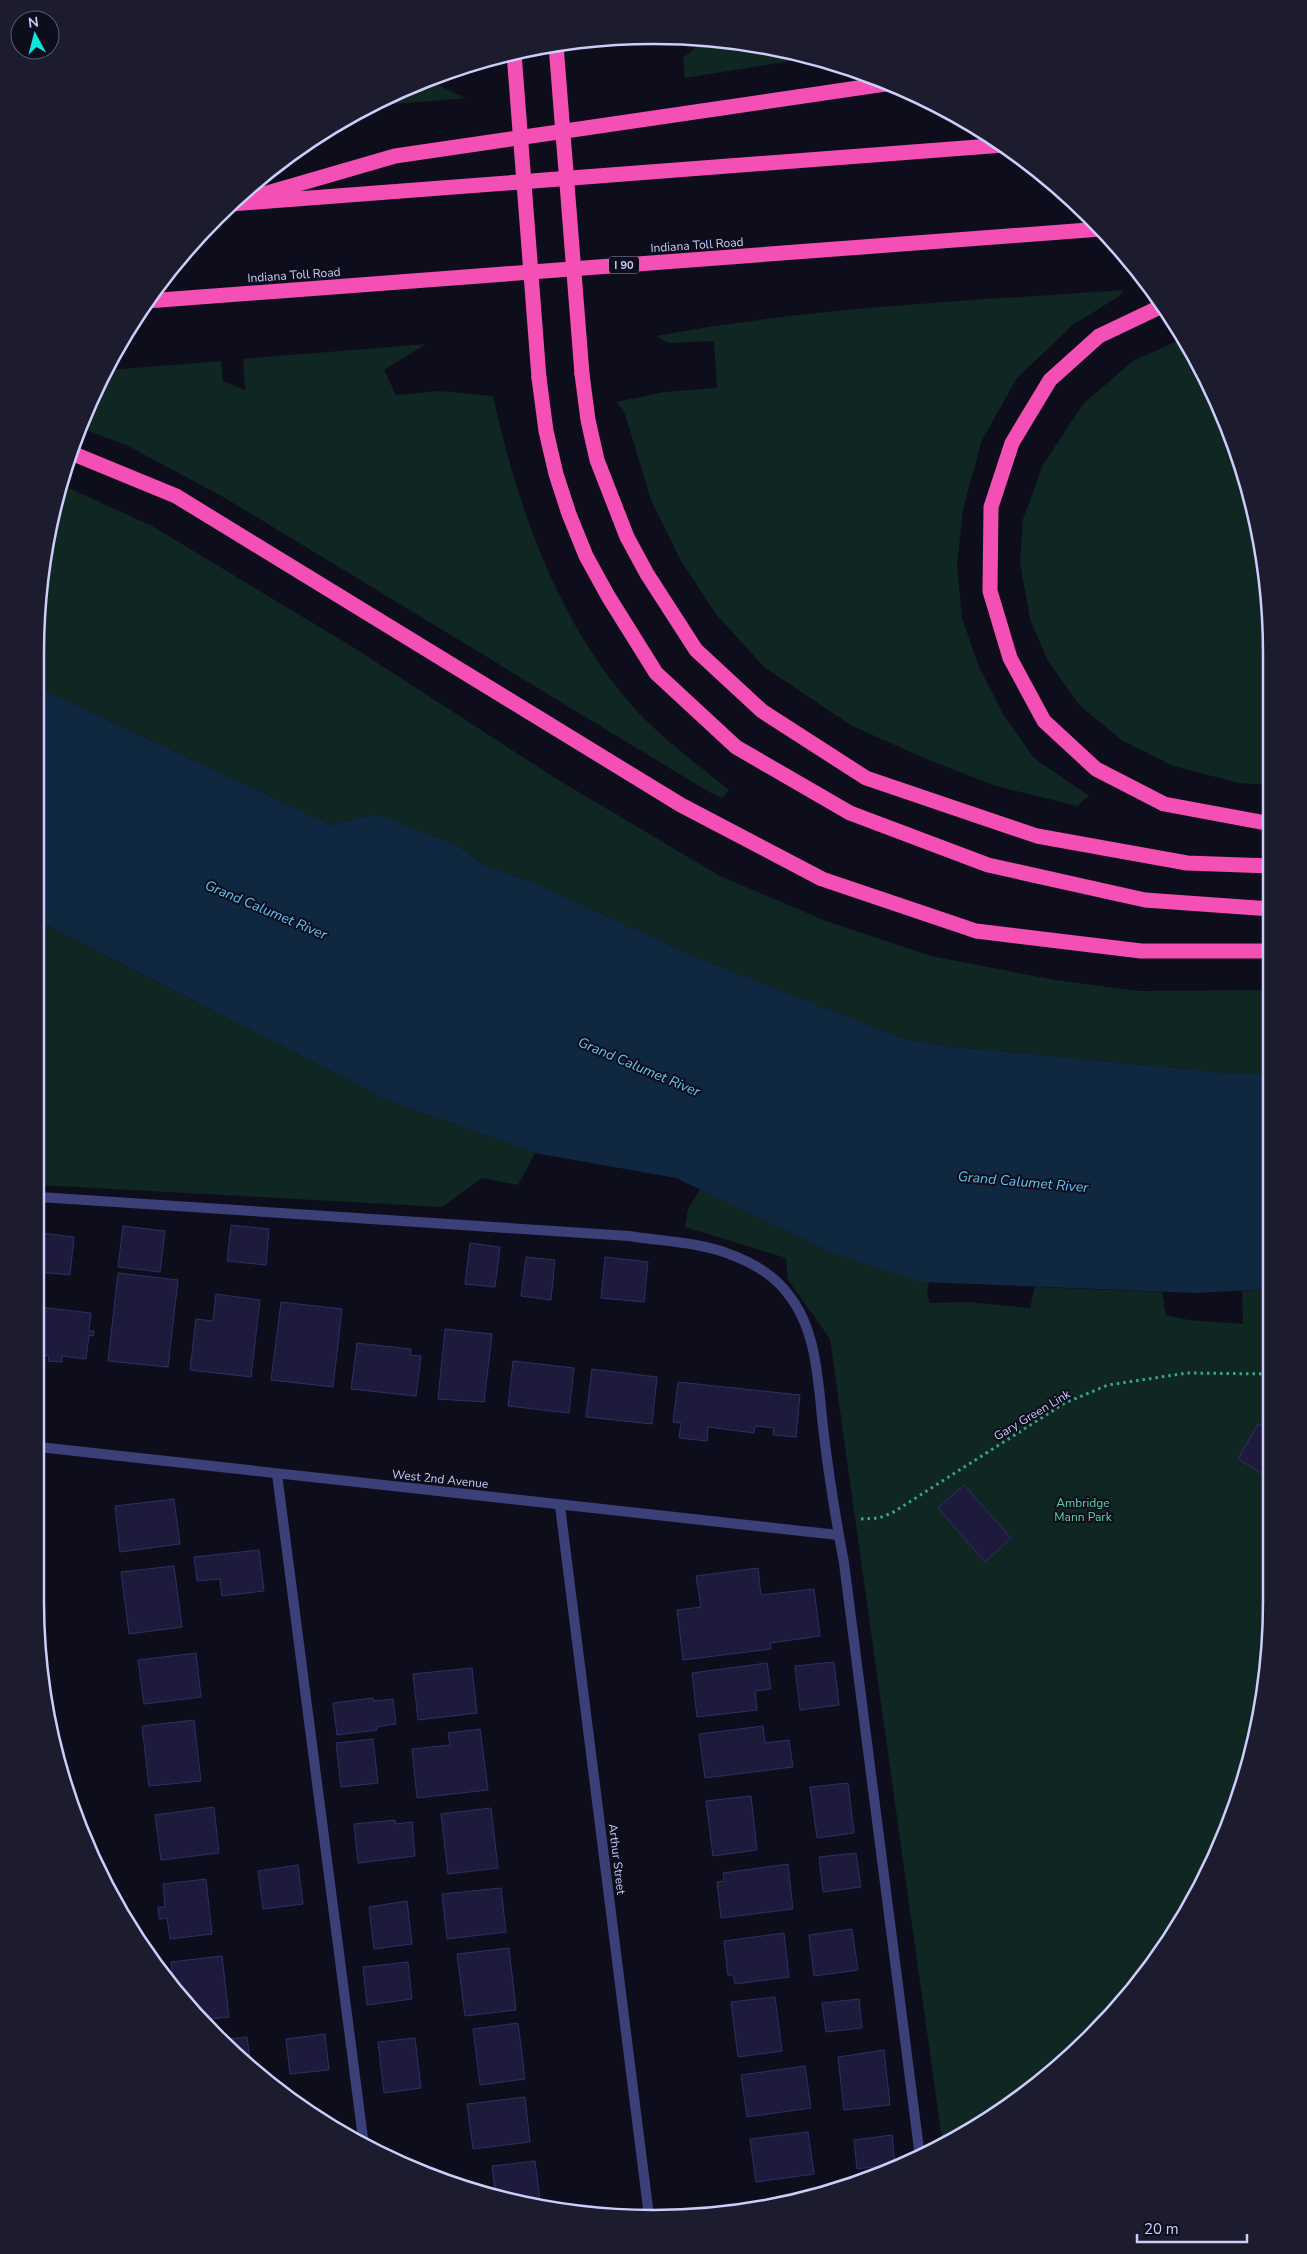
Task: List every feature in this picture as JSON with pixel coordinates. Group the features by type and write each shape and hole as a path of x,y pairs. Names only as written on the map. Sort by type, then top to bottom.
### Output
{"highway":[{"path":"557,52 582,374 588,420 597,460 627,537 643,567 696,650 762,710 866,778 1036,836 1188,863 1263,866"},
{"path":"515,60 539,378 546,431 556,474 569,514 586,556 608,596 656,673 736,747 850,812 988,865 1145,900 1263,908"},
{"path":"247,199 395,156 875,86"},
{"path":"243,202 990,146"},
{"name":"Indiana Toll Road","path":"157,300 1092,230"},
{"path":"1156,309 1099,336 1050,380 1012,443 991,507 990,591 1010,658 1044,721 1096,769 1164,804 1263,823"},
{"path":"77,455 176,496 681,805 822,879 976,931 1141,951 1263,951"}],"street":[{"path":"44,1197 628,1236 712,1248 729,1253 768,1274 788,1293 800,1312 815,1360 838,1535 844,1563 919,2149"},
{"name":"West 2nd Avenue","path":"44,1447 560,1506 838,1535"},
{"path":"277,1474 363,2136"},
{"name":"Arthur Street","path":"560,1506 648,2210"}],"path":[{"name":"Gary Green Link","path":"856,1518 879,1518 892,1513 1065,1403 1108,1385 1187,1373 1263,1374"}],"green space":[{"path":"698,46 772,55 794,61 685,78 683,58"},
{"path":"436,84 465,98 389,105 412,96 415,92"},
{"path":"1124,290 1118,297 1074,324 1017,378 982,440 963,509 957,565 962,618 979,667 1003,714 1034,758 1089,796 1077,806 996,786 931,761 852,726 764,667 716,614 681,561 651,500 625,414 617,402 664,392 717,388 714,341 669,343 656,336 772,318 889,306"},
{"path":"1177,341 1217,420 1231,458 1252,535 1262,614 1263,784 1239,783 1173,766 1123,741 1079,705 1048,661 1030,619 1020,562 1023,519 1043,465 1083,404 1133,361"},
{"path":"426,344 384,370 396,395 440,391 493,396 514,477 527,518 542,557 580,633 603,669 640,714 677,748 729,790 722,798 709,792 225,498 128,446 86,430 114,370 221,361 223,381 245,390 243,359"},
{"path":"67,487 152,526 356,649 555,778 720,876 826,921 931,956 1055,980 1139,991 1263,990 1263,1074 1227,1073 944,1046 901,1038 691,955 539,885 483,865 455,844 375,814 331,825 44,690 45,614 49,574 55,535"},
{"path":"44,924 387,1100 535,1153 518,1185 482,1178 442,1207 44,1185"},
{"name":"Ambridge Mann Park","path":"700,1189 832,1253 929,1283 927,1293 930,1303 967,1302 1030,1308 1035,1287 1162,1292 1166,1315 1189,1320 1243,1324 1242,1291 1263,1290 1262,1640 1252,1719 1231,1796 1217,1834 1182,1905 1137,1972 1112,2003 1056,2059 1025,2084 958,2129 942,2137 830,1339 788,1280 786,1258 685,1227 688,1209"}],"water":[{"name":"Grand Calumet River","path":"44,690 331,825 375,814 455,844 483,865 539,885 691,955 901,1038 944,1046 1227,1073 1263,1074 1263,1289 1195,1293 923,1282 832,1253 676,1178 535,1153 387,1100 44,924"}],"building":[{"path":"231,1225 269,1229 266,1265 227,1261"},
{"path":"123,1226 165,1231 160,1272 118,1267"},
{"path":"44,1233 74,1237 70,1275 44,1272"},
{"path":"470,1243 500,1247 495,1287 465,1284"},
{"path":"526,1257 555,1260 551,1300 521,1296"},
{"path":"605,1257 648,1262 644,1302 601,1298"},
{"path":"118,1273 178,1280 168,1367 108,1361"},
{"path":"216,1294 260,1300 251,1377 190,1370 196,1319 213,1321"},
{"path":"281,1302 342,1309 333,1387 271,1380"},
{"path":"44,1308 91,1313 89,1331 94,1331 93,1336 89,1335 86,1359 62,1356 62,1362 48,1361 49,1356 44,1356"},
{"path":"445,1329 492,1334 484,1402 438,1399"},
{"path":"357,1343 411,1349 410,1355 421,1356 416,1396 351,1389"},
{"path":"513,1361 574,1368 569,1413 508,1406"},
{"path":"592,1369 657,1377 652,1424 586,1417"},
{"path":"678,1382 800,1395 796,1437 773,1435 774,1428 755,1426 754,1433 708,1427 707,1441 679,1438 681,1423 673,1422"},
{"path":"1258,1424 1263,1427 1263,1474 1238,1459"},
{"path":"964,1485 1011,1538 985,1562 938,1508"},
{"path":"174,1499 180,1544 120,1552 115,1506"},
{"path":"259,1550 264,1591 222,1596 220,1579 197,1581 194,1557"},
{"path":"174,1566 182,1627 129,1634 121,1572"},
{"path":"758,1568 761,1595 814,1589 820,1636 770,1643 771,1649 683,1660 677,1610 701,1607 696,1576"},
{"path":"196,1653 201,1697 144,1704 138,1660"},
{"path":"834,1662 839,1705 800,1710 795,1666"},
{"path":"767,1663 771,1689 755,1691 757,1710 697,1717 692,1673"},
{"path":"472,1668 477,1713 418,1720 413,1674"},
{"path":"373,1698 374,1701 393,1699 396,1724 376,1727 377,1730 337,1735 333,1703"},
{"path":"194,1720 201,1781 149,1786 142,1726"},
{"path":"763,1726 765,1743 789,1740 793,1767 705,1778 699,1734"},
{"path":"480,1729 488,1790 417,1798 412,1749 450,1745 448,1733"},
{"path":"373,1739 378,1783 341,1787 336,1743"},
{"path":"848,1783 854,1833 817,1838 810,1787"},
{"path":"751,1796 757,1850 713,1856 706,1801"},
{"path":"214,1807 219,1853 161,1860 155,1815"},
{"path":"491,1808 498,1868 448,1874 441,1814"},
{"path":"395,1820 396,1824 412,1822 415,1856 358,1863 354,1824"},
{"path":"856,1853 861,1887 823,1892 819,1857"},
{"path":"788,1864 793,1909 721,1918 717,1882 724,1881 723,1873"},
{"path":"298,1865 303,1904 263,1909 258,1871"},
{"path":"206,1879 212,1934 170,1939 167,1918 159,1919 158,1907 165,1907 163,1884"},
{"path":"501,1888 506,1932 447,1939 442,1894"},
{"path":"407,1901 412,1944 374,1949 369,1907"},
{"path":"852,1929 858,1970 814,1976 809,1935"},
{"path":"784,1933 789,1977 735,1984 733,1975 728,1975 724,1941"},
{"path":"509,1948 516,2010 465,2016 457,1954"},
{"path":"222,1956 229,2017 210,2019 173,1976 171,1962"},
{"path":"408,1962 412,1999 367,2005 363,1967"},
{"path":"775,1997 782,2051 738,2057 731,2002"},
{"path":"859,1999 862,2028 826,2032 822,2003"},
{"path":"518,2023 525,2079 480,2085 473,2029"},
{"path":"325,2034 329,2070 290,2074 286,2039"},
{"path":"247,2037 250,2058 229,2039"},
{"path":"415,2038 421,2088 384,2093 378,2042"},
{"path":"884,2050 890,2105 844,2110 838,2057"},
{"path":"805,2066 811,2108 747,2117 741,2075"},
{"path":"525,2097 530,2142 473,2149 467,2104"},
{"path":"808,2132 814,2174 756,2182 750,2139"},
{"path":"892,2135 895,2160 883,2166 857,2169 854,2140"},
{"path":"535,2161 540,2200 495,2189 492,2166"}]}
